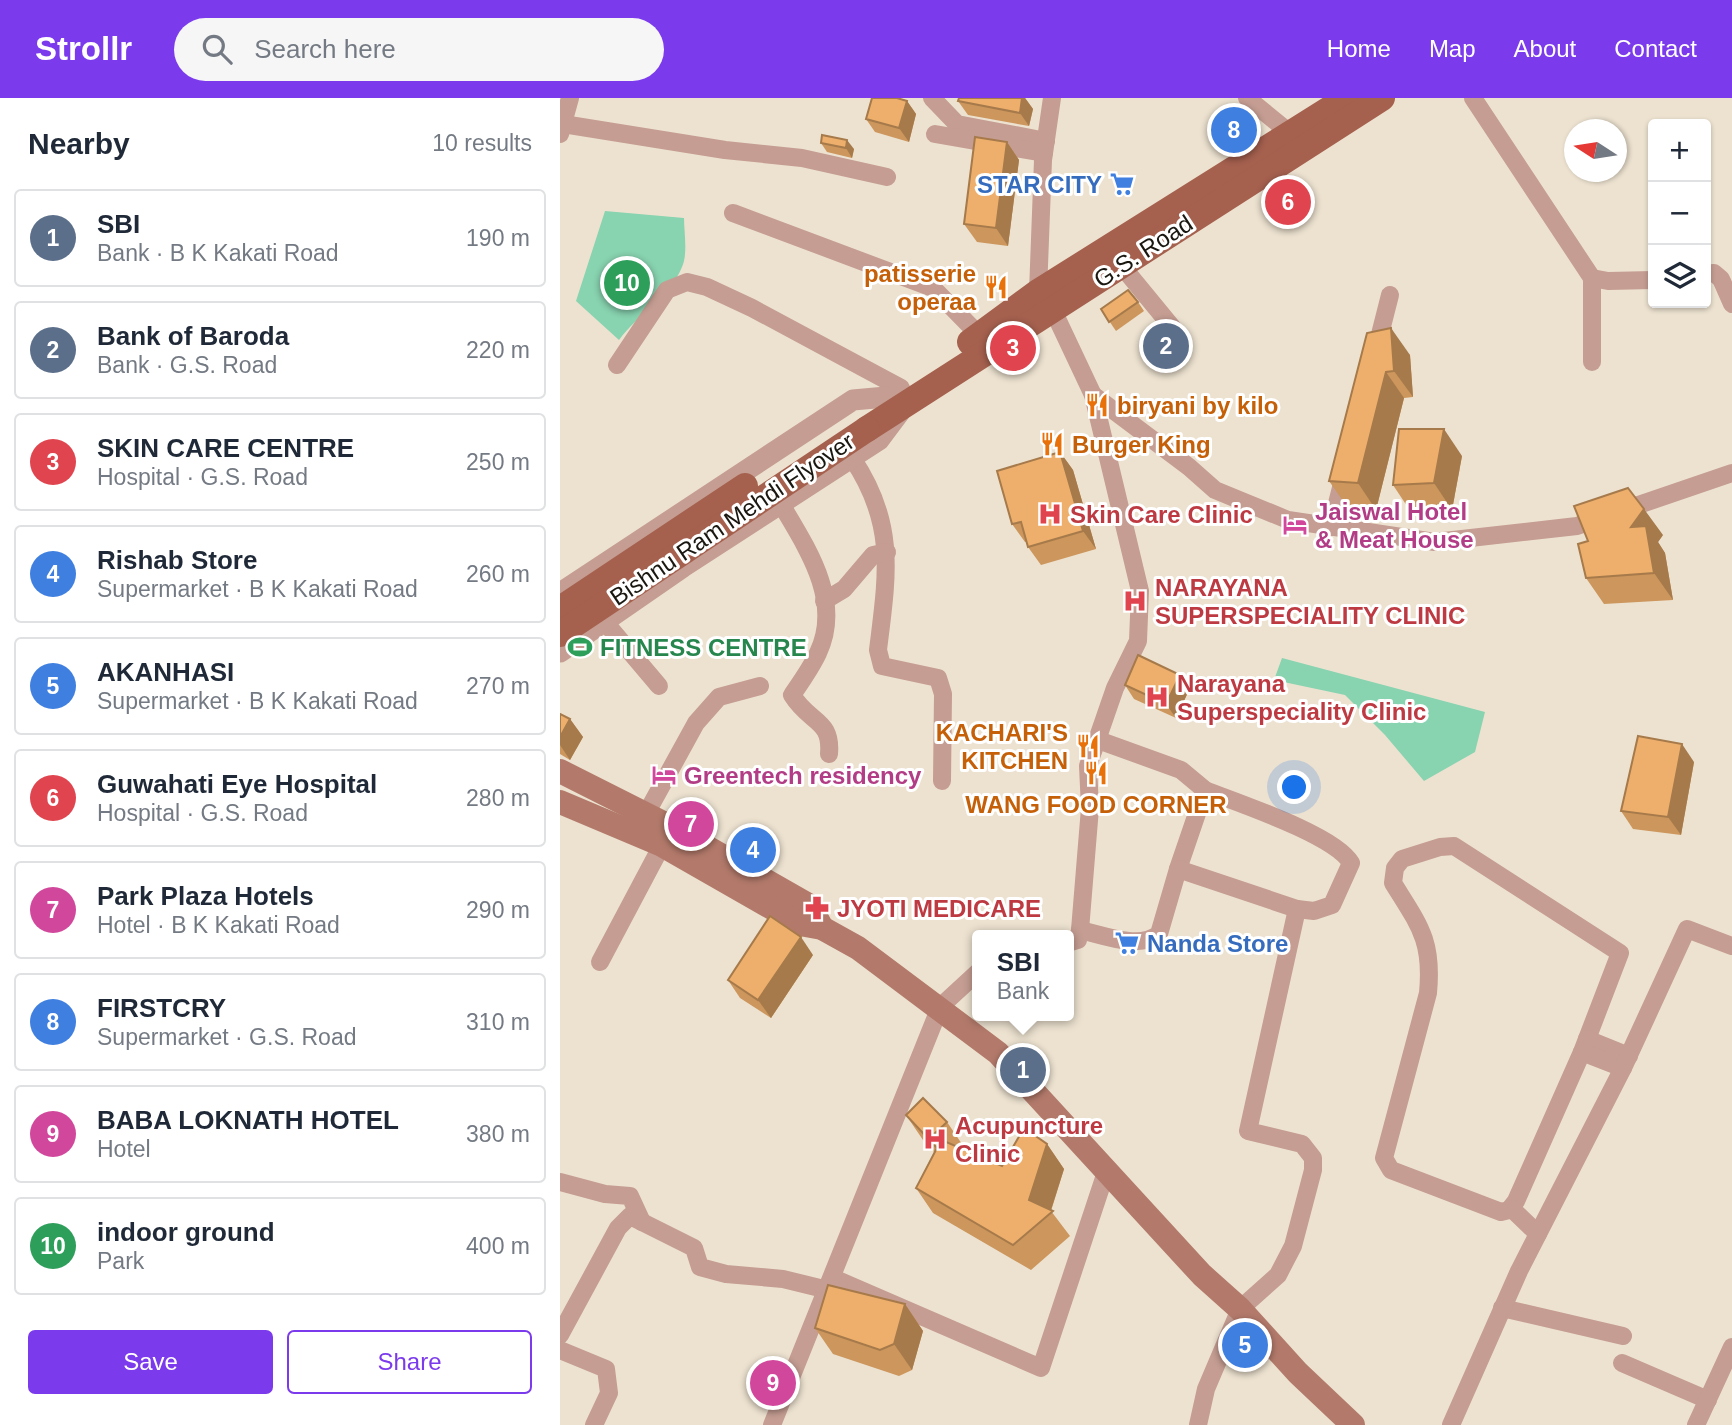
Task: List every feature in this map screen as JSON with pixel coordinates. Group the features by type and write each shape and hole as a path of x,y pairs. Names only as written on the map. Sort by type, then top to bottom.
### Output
{"main road":[{"name":"G.S. Road","path":"897,397 1347,98"},
{"name":"G.S. Road","path":"897,397 980,336 1045,300 1121,265 1382,98"},
{"name":"Bishnu Ram Mehdi Flyover","path":"560,634 897,397"},
{"name":"Bishnu Ram Mehdi Flyover","path":"561,598 862,422"},
{"path":"560,771 646,814 810,906 822,928"},
{"path":"560,802 662,845 800,924 822,928 858,948 940,1007 998,1053 1202,1275 1240,1309 1298,1374 1353,1425"}],"street":[{"path":"570,98 561,129 802,158 887,177"},
{"path":"932,98 957,124 1045,147"},
{"path":"1052,98 1045,147 1045,300 1093,395 1140,591 1138,641 1115,688 1088,766 1090,808 1074,936 1140,942 1152,940 1159,934 1205,790"},
{"path":"1247,98 1291,134"},
{"path":"1473,98 1592,278 1592,362"},
{"path":"935,134 1045,147"},
{"path":"733,214 933,288 980,336"},
{"path":"1121,265 1181,338"},
{"path":"1711,273 1721,279 1732,304"},
{"path":"1592,278 1608,281 1648,280"},
{"path":"617,365 667,290 687,282 707,287 752,308 897,397"},
{"path":"1371,372 1390,295"},
{"path":"1093,395 1214,490 1288,520 1435,542 1577,526 1732,473"},
{"path":"560,652 879,440 897,397"},
{"path":"659,686 605,621 561,598 591,572 853,400 897,397"},
{"path":"1331,527 1351,449"},
{"path":"852,458 870,485 887,552 878,650 882,666 938,678 943,694 942,780"},
{"path":"781,505 819,573 827,613 819,651 792,695 802,712 826,729 830,736 829,754"},
{"path":"824,601 844,589 873,555 887,552"},
{"path":"591,572 605,621"},
{"path":"646,814 696,723 719,697 760,686"},
{"path":"1098,740 1181,770 1205,790 1324,841 1346,854 1351,863 1332,905 1314,911 1297,909 1178,869"},
{"path":"600,962 662,845"},
{"path":"1454,846 1617,949 1620,959 1585,1045 1514,1205 1501,1212 1386,1166 1384,1158 1428,993 1431,965 1426,937 1393,883 1395,869 1402,859 1440,847 1454,846"},
{"path":"1198,1425 1206,1389 1240,1309 1278,1275 1293,1246 1313,1170 1313,1158 1302,1144 1248,1131 1297,909"},
{"path":"1451,1425 1502,1308 1626,1062 1687,929 1732,946"},
{"path":"772,1425 940,1007 972,978"},
{"path":"1585,1045 1626,1062"},
{"path":"560,1335 618,1227 631,1216 694,1248 700,1267 726,1274 830,1284 1041,1368 1106,1172"},
{"path":"560,1182 605,1194 630,1196 642,1222"},
{"path":"1514,1205 1541,1229"},
{"path":"1502,1308 1623,1336"},
{"path":"1696,1425 1732,1347"},
{"path":"560,1350 606,1369 609,1393 594,1425"},
{"path":"1622,1363 1708,1400"}],"green space":[{"path":"605,211 684,218 685,256 682,267 669,288 619,340 576,301"},
{"path":"1282,658 1485,712 1475,752 1424,781 1385,735 1345,695 1274,680"}],"building":[{"path":"872,98 897,98 907,101 899,128 866,119"},
{"path":"959,98 1022,98 1020,113 958,101"},
{"path":"822,135 847,140 846,148 821,143"},
{"path":"975,137 1007,142 996,228 964,224"},
{"path":"1282,179 1296,201 1284,208 1270,187"},
{"path":"1128,290 1138,302 1109,322 1101,309"},
{"path":"1391,328 1394,371 1386,372 1358,483 1329,481 1367,333"},
{"path":"1399,429 1444,429 1434,483 1393,485"},
{"path":"1060,452 1083,531 1028,547 1021,522 1012,524 997,471"},
{"path":"1628,488 1644,509 1631,527 1646,526 1654,573 1586,578 1578,544 1588,541 1574,506"},
{"path":"1138,655 1180,675 1166,704 1125,685"},
{"path":"560,714 570,719 560,737"},
{"path":"1638,736 1682,744 1668,817 1621,811"},
{"path":"770,916 801,937 758,1000 728,980"},
{"path":"923,1098 947,1122 932,1136 1002,1166 1024,1128 1047,1144 1029,1200 1053,1211 1013,1245 916,1188 937,1148 906,1115"},
{"path":"828,1285 905,1304 894,1344 880,1350 815,1328"}],"place":[{"name":"FIRSTCRY","path":"1234,130"},
{"name":"STAR CITY","path":"1122,184"},
{"name":"Guwahati Eye Hospital","path":"1288,202"},
{"name":"indoor ground","path":"627,283"},
{"name":"patisserie operaa","path":"996,287"},
{"name":"Bank of Baroda","path":"1166,346"},
{"name":"SKIN CARE CENTRE","path":"1013,348"},
{"name":"biryani by kilo","path":"1097,405"},
{"name":"Burger King","path":"1052,444"},
{"name":"Skin Care Clinic","path":"1050,514"},
{"name":"Jaiswal Hotel & Meat House","path":"1295,525"},
{"name":"NARAYANA SUPERSPECIALITY CLINIC","path":"1135,601"},
{"name":"FITNESS CENTRE","path":"580,647"},
{"name":"Narayana Superspeciality Clinic","path":"1157,697"},
{"name":"KACHARI'S KITCHEN","path":"1088,746"},
{"name":"WANG FOOD CORNER","path":"1096,773"},
{"name":"Greentech residency","path":"664,775"},
{"name":"Park Plaza Hotels","path":"691,824"},
{"name":"Rishab Store","path":"753,850"},
{"name":"JYOTI MEDICARE","path":"817,908"},
{"name":"Nanda Store","path":"1127,943"},
{"name":"SBI","path":"1023,1070"},
{"name":"Acupuncture Clinic","path":"935,1139"},
{"name":"AKANHASI","path":"1245,1345"},
{"name":"BABA LOKNATH HOTEL","path":"773,1383"}]}
